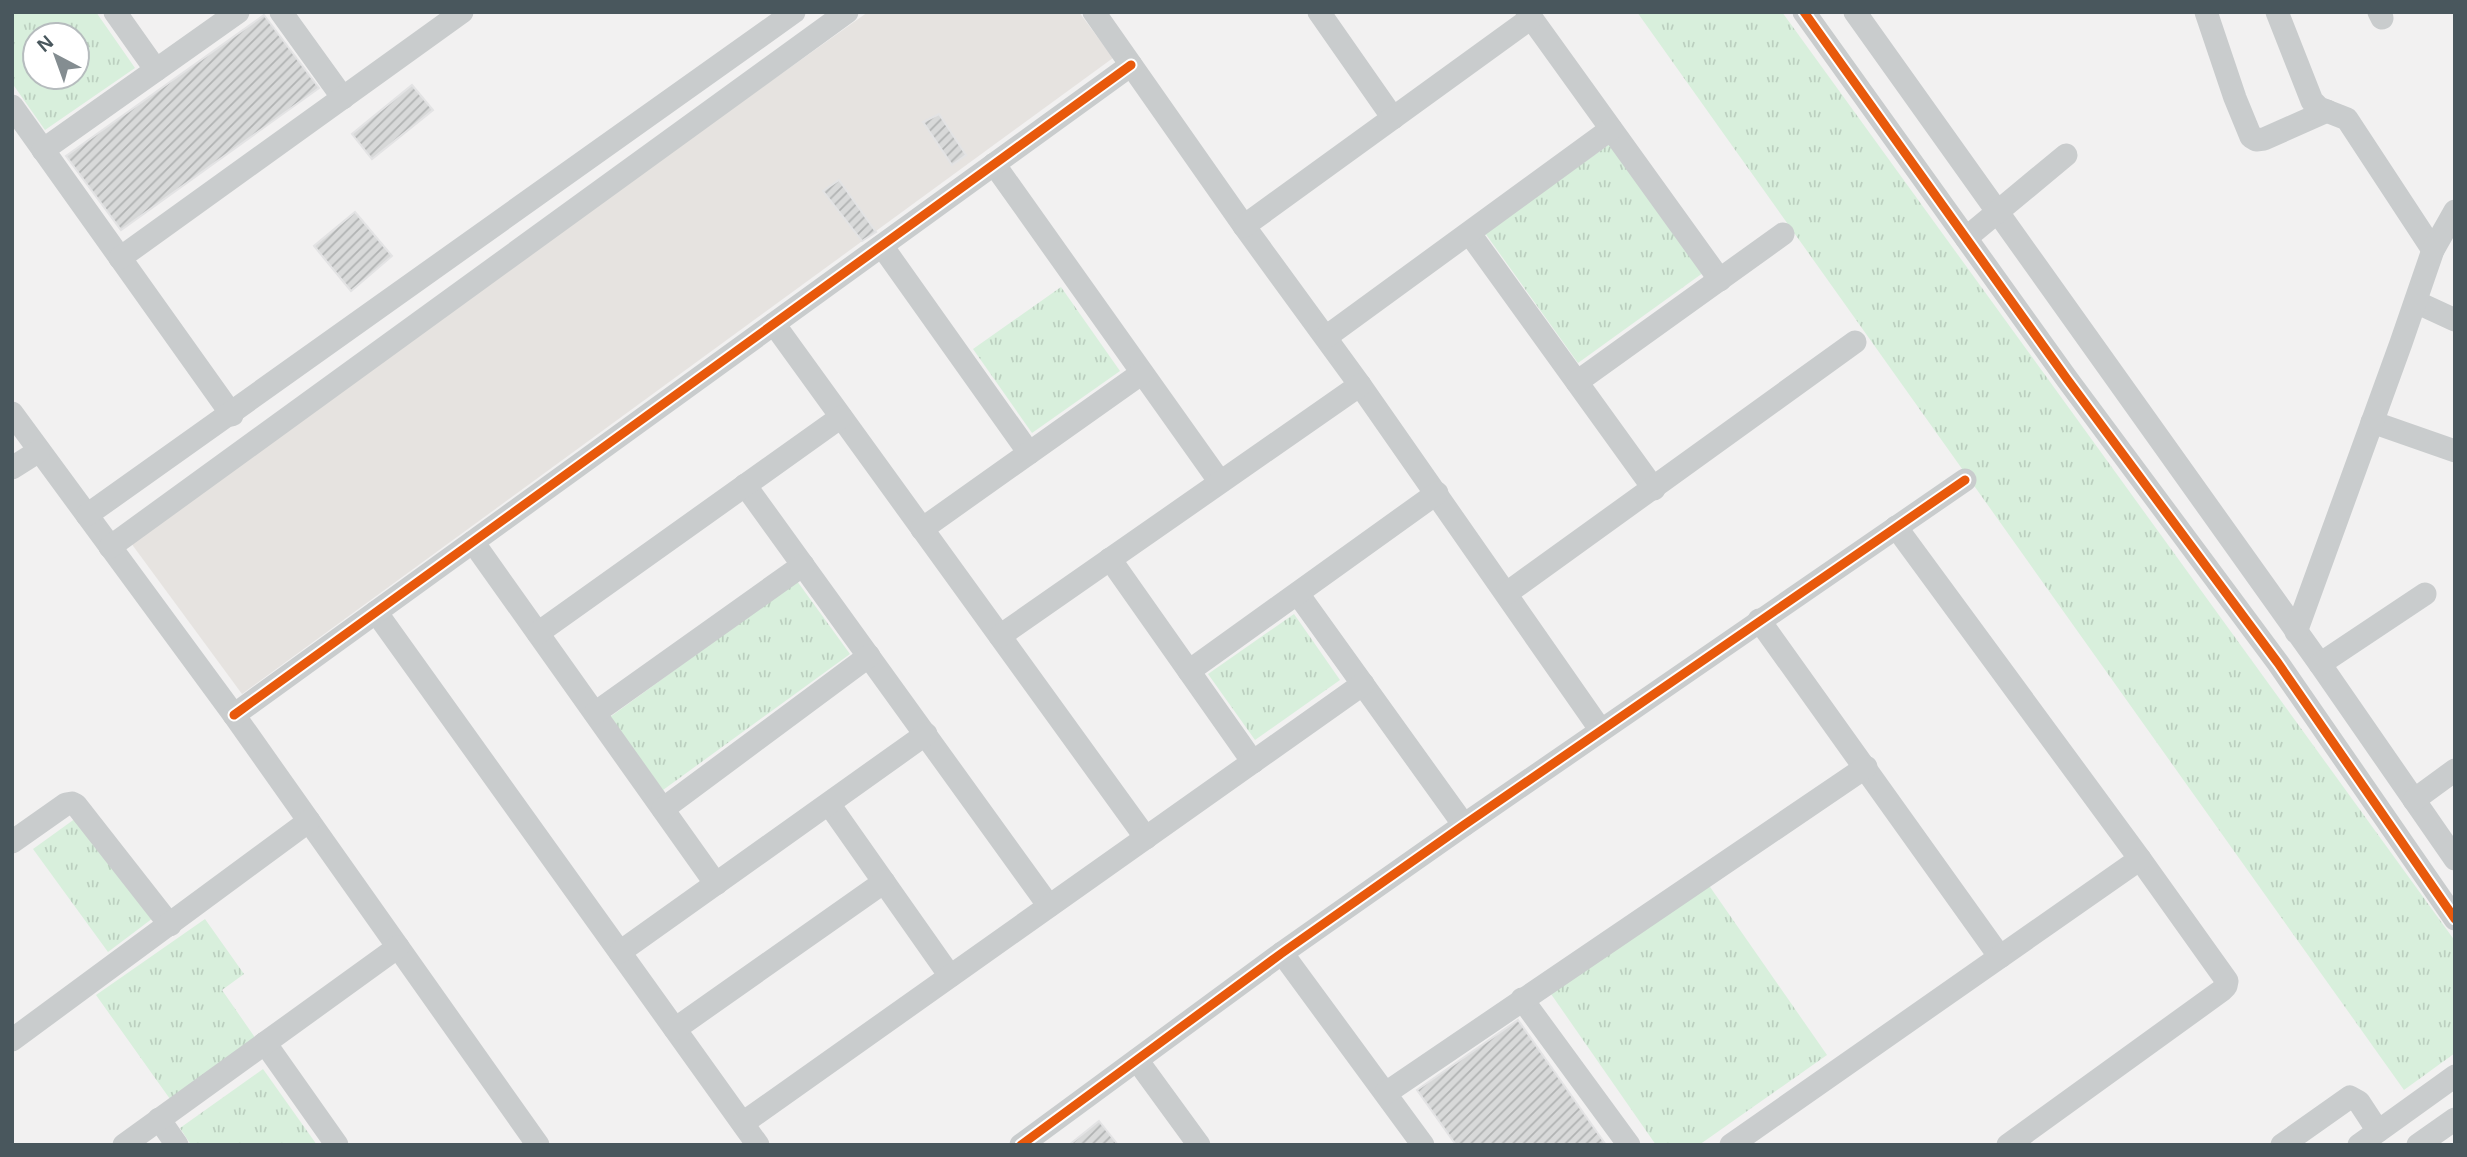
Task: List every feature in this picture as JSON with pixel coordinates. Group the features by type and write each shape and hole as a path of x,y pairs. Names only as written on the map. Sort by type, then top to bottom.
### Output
{"street":[{"path":"115,12 156,70"},
{"path":"43,150 237,12"},
{"path":"281,12 343,98"},
{"path":"120,258 462,12"},
{"path":"87,516 794,12"},
{"path":"110,547 847,12"},
{"path":"1094,12 1244,226 1437,493 1600,729"},
{"path":"1319,12 1393,118"},
{"path":"1804,12 2075,390 2277,663 2455,919"},
{"path":"1855,12 2320,664 2455,859"},
{"path":"2206,12 2251,136 2256,140 2264,139 2327,111"},
{"path":"2277,12 2309,96 2319,108 2343,116 2353,126 2443,240"},
{"path":"1244,226 1529,15 1720,280"},
{"path":"234,715 1132,65"},
{"path":"12,106 232,415"},
{"path":"640,123 657,150"},
{"path":"1326,337 1612,129"},
{"path":"1966,238 2066,155"},
{"path":"994,164 1220,482"},
{"path":"2277,663 2300,638 2372,422 2416,302 2455,211"},
{"path":"1470,234 1654,489"},
{"path":"1577,382 1783,234"},
{"path":"882,246 1029,453"},
{"path":"399,296 418,323"},
{"path":"2416,302 2455,320"},
{"path":"774,324 1146,838"},
{"path":"1507,593 1855,342"},
{"path":"922,529 1142,373"},
{"path":"1000,636 1360,384"},
{"path":"12,413 234,715 538,1145"},
{"path":"538,633 841,417"},
{"path":"2372,422 2455,451"},
{"path":"12,468 39,451"},
{"path":"1021,1145 1282,953 1600,729 1965,480"},
{"path":"745,485 1049,906"},
{"path":"1189,671 1437,493"},
{"path":"1896,527 2227,981 2226,986 2008,1145"},
{"path":"473,542 716,884"},
{"path":"1110,559 1253,762"},
{"path":"595,713 803,565"},
{"path":"1298,594 1464,825"},
{"path":"2320,664 2425,594"},
{"path":"376,612 758,1145"},
{"path":"1759,620 2000,957"},
{"path":"663,808 869,656"},
{"path":"743,1123 1363,684"},
{"path":"620,952 926,734"},
{"path":"1386,1093 1866,767"},
{"path":"2414,800 2455,770"},
{"path":"12,842 66,804 76,805 170,925"},
{"path":"829,804 950,976"},
{"path":"12,1040 309,821"},
{"path":"1731,1145 2140,859"},
{"path":"675,1029 884,882"},
{"path":"124,1145 398,947"},
{"path":"1282,953 1423,1145"},
{"path":"1522,999 1629,1145"},
{"path":"265,1043 337,1145"},
{"path":"1137,1060 1199,1145"},
{"path":"2359,1145 2455,1076"},
{"path":"2282,1145 2350,1097 2359,1102 2378,1131"},
{"path":"159,1119 177,1145"},
{"path":"2418,1145 2455,1119"}],"shaded area":[{"path":"868,12 1079,12 1113,58 242,694 128,539"}],"green space":[{"path":"12,12 96,12 135,68 45,130 12,83"},
{"path":"1637,12 1782,12 2455,941 2455,1053 2404,1090"},
{"path":"1614,141 1707,270 1578,363 1485,233"},
{"path":"1061,287 1120,371 1032,433 973,349"},
{"path":"797,581 850,654 663,790 610,717"},
{"path":"1294,614 1340,680 1255,740 1208,674"},
{"path":"83,813 157,915 108,952 33,849"},
{"path":"1708,884 1827,1055 1699,1145 1656,1145 1551,994"},
{"path":"205,919 244,974 222,990 256,1039 170,1099 96,995"},
{"path":"263,1069 317,1145 191,1145 180,1128"}],"building":[{"path":"264,15 319,88 121,230 66,156"},
{"path":"412,85 433,110 372,159 352,134"},
{"path":"939,114 966,155 952,165 923,122"},
{"path":"839,180 876,232 862,241 823,191"},
{"path":"355,212 392,256 351,291 314,246"},
{"path":"1518,1020 1606,1145 1456,1145 1417,1090"},
{"path":"1099,1121 1118,1145 1069,1145"}],"cycle path":[{"path":"1804,12 2067,379 2278,663 2455,919"},
{"path":"234,715 1131,65"},
{"path":"1021,1145 1282,953 1965,480"}]}
